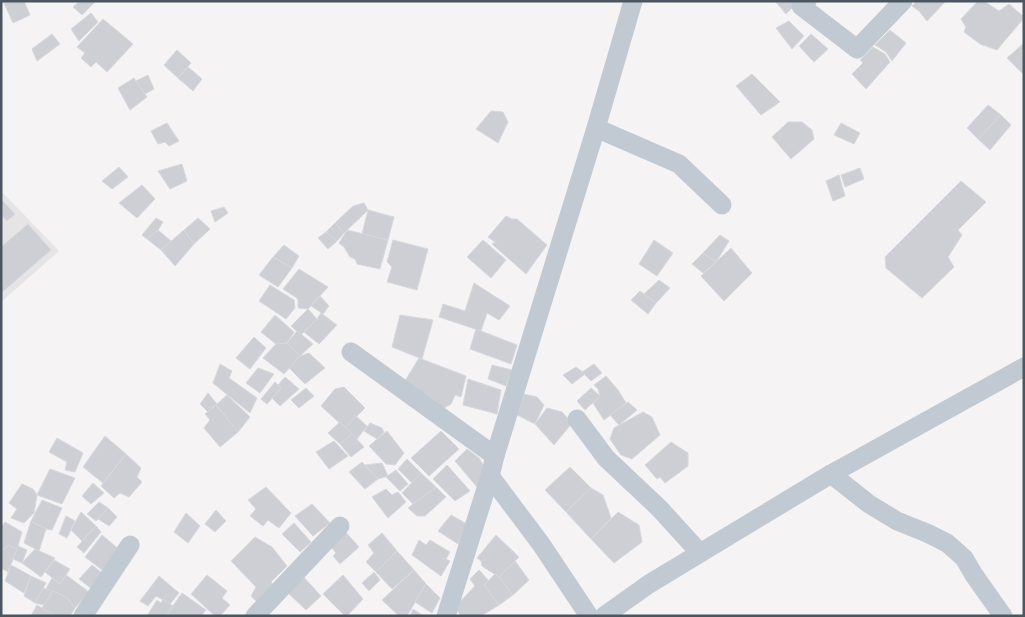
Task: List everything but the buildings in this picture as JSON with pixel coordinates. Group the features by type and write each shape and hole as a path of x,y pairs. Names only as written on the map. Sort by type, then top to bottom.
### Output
{"street":[{"path":"446,616 596,128 633,1"},
{"path":"807,1 801,6 857,48 903,1"},
{"path":"596,128 679,164 722,205"},
{"path":"351,352 495,456"},
{"path":"604,616 649,584 831,474 1024,367"},
{"path":"577,419 606,458 660,509 700,553"},
{"path":"831,474 870,504 897,521 947,543 964,558 1003,616"},
{"path":"490,476 541,544 589,616"},
{"path":"255,616 340,526"},
{"path":"83,616 130,545"}],"shaded area":[{"path":"1,191 59,251 1,302"}]}
